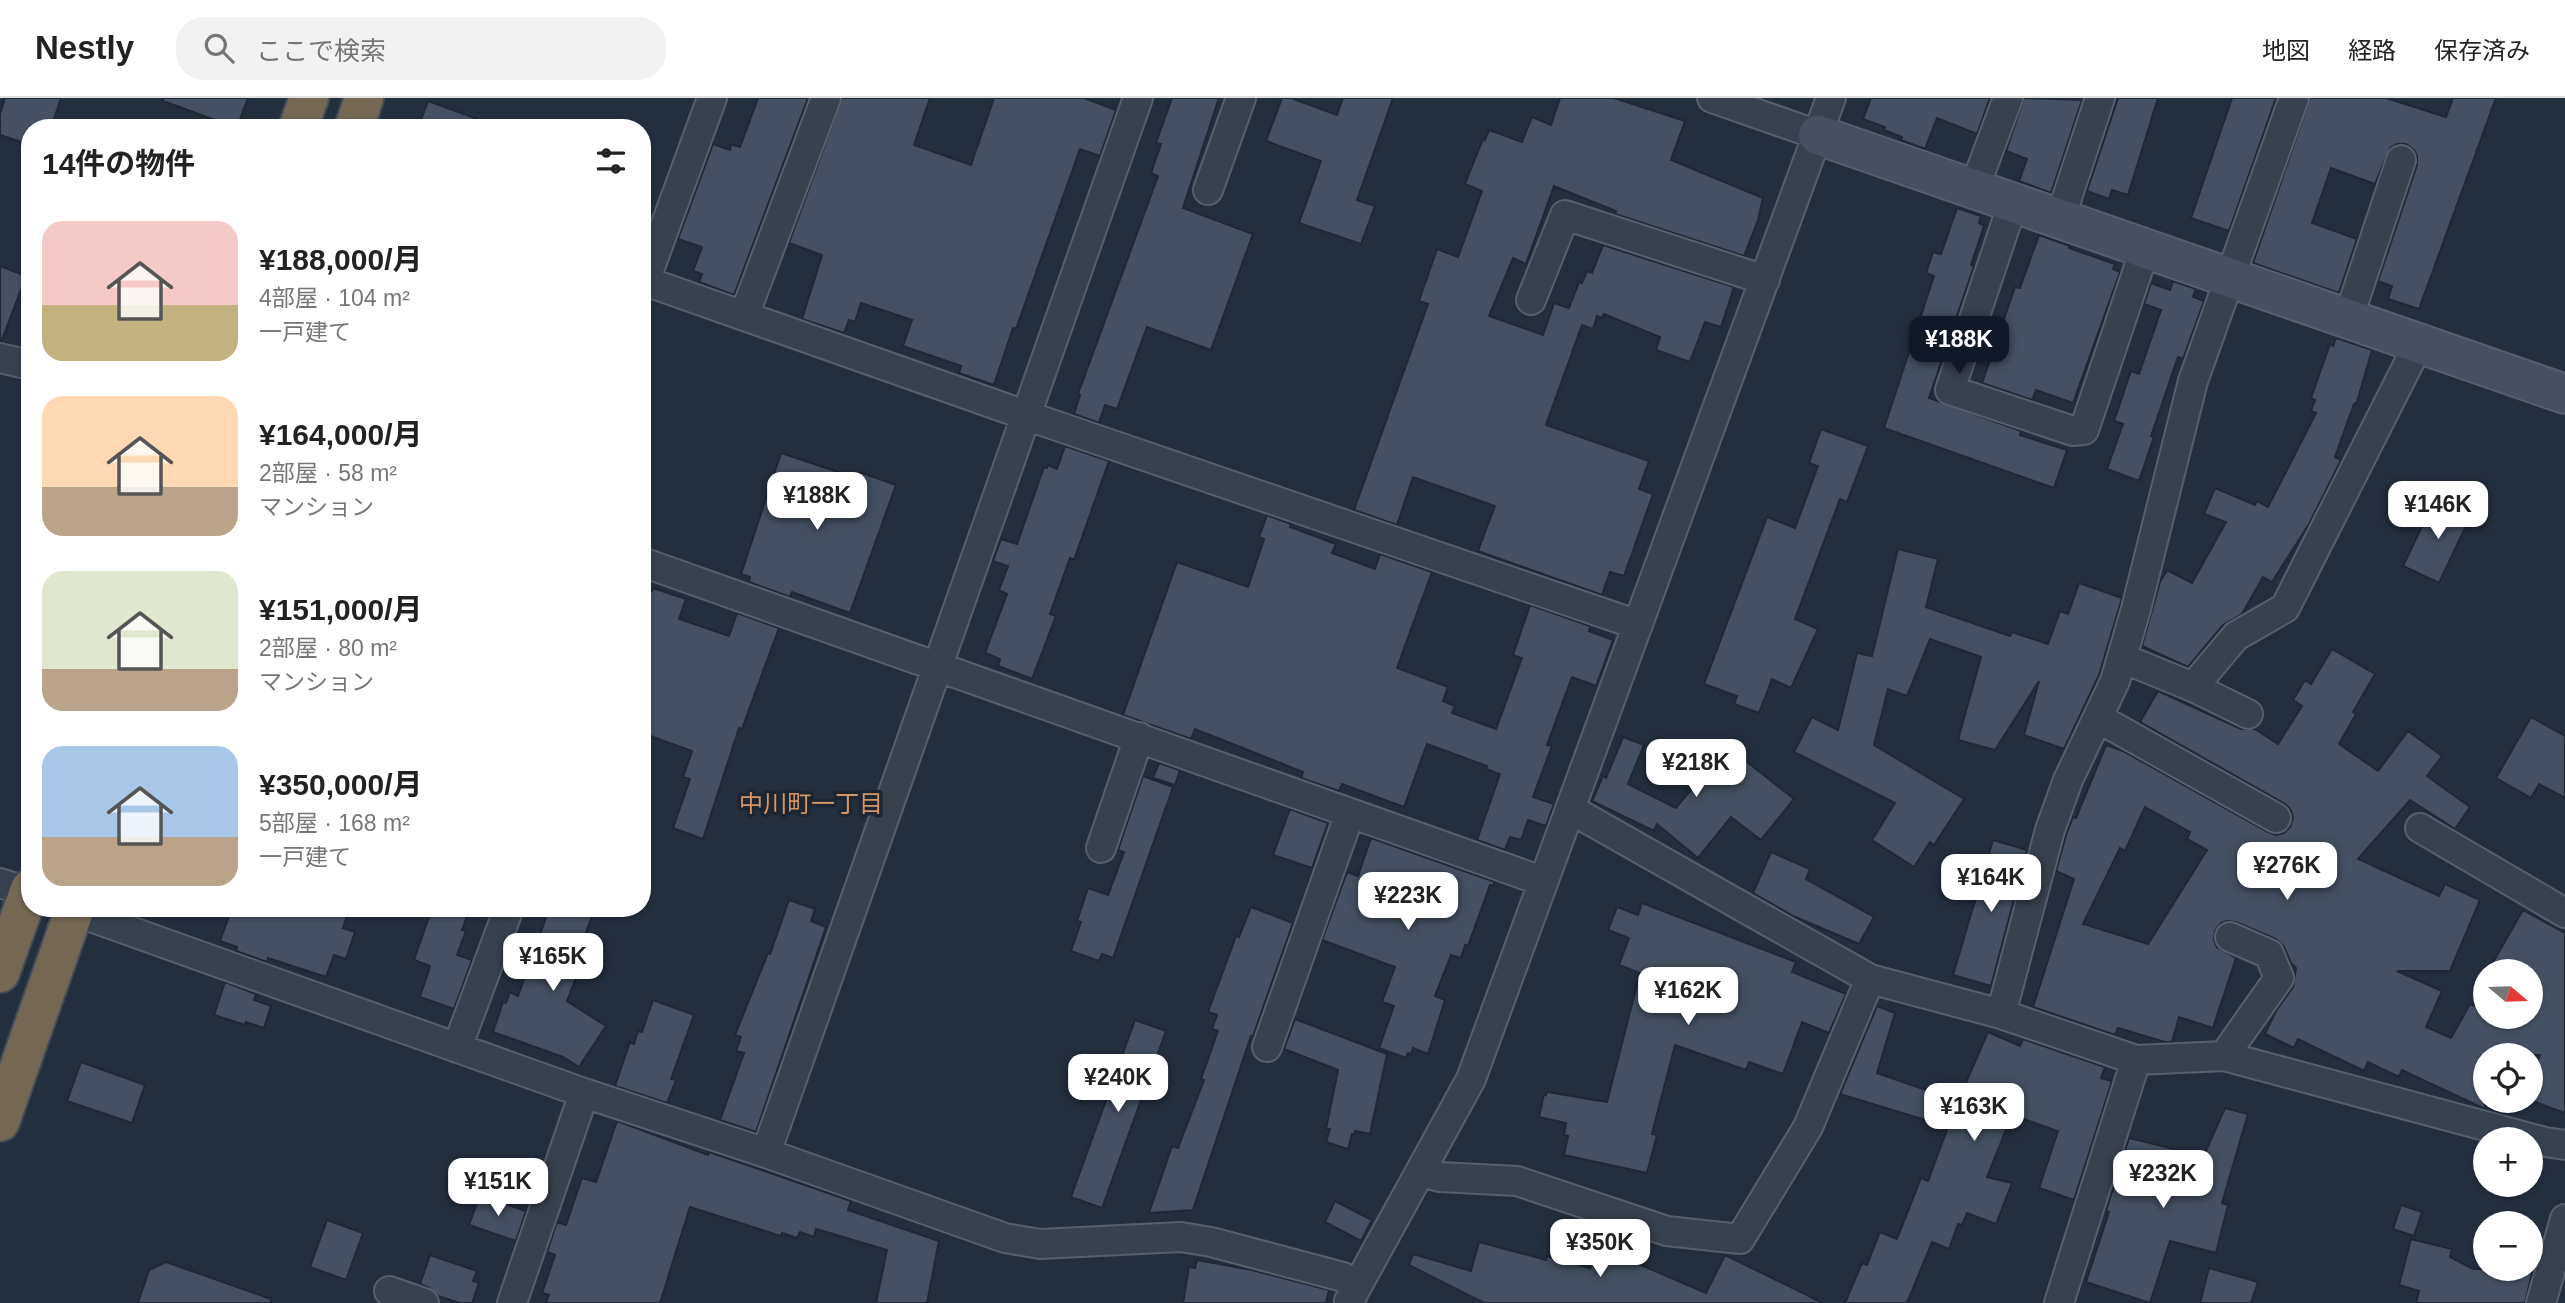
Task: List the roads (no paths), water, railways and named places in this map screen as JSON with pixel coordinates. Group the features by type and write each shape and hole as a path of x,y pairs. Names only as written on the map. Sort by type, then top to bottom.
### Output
{"highway":[{"path":"301,119 309,98"},
{"path":"357,119 364,98"},
{"path":"0,972 19,888"},
{"path":"0,1122 72,917"}],"street":[{"path":"651,262 712,98"},
{"path":"744,316 827,98"},
{"path":"1208,190 1241,98"},
{"path":"1712,98 2565,394"},
{"path":"1352,1295 1471,1079 1832,98"},
{"path":"1974,189 2008,98"},
{"path":"2060,219 2101,98"},
{"path":"2001,1014 2050,830 2068,780 2115,681 2193,381 2294,98"},
{"path":"766,1153 937,665 1028,416 1131,100"},
{"path":"2348,319 2401,160"},
{"path":"2013,203 1950,390 2073,431 2084,430 2145,249"},
{"path":"1531,300 1565,215 1765,280"},
{"path":"651,283 1638,625"},
{"path":"2193,687 2236,636 2285,608 2418,343"},
{"path":"0,358 21,363"},
{"path":"651,565 1542,881"},
{"path":"2122,657 2248,714"},
{"path":"2098,718 2276,818"},
{"path":"1101,848 1139,737"},
{"path":"1570,809 1870,979 2001,1014 2136,1060 2224,1056 2545,1142 2565,1145"},
{"path":"1267,1047 1350,813"},
{"path":"2420,828 2565,913"},
{"path":"93,917 584,1093 766,1153 1005,1238 1041,1244 1181,1237 1210,1242 1343,1278 1352,1295"},
{"path":"457,1048 506,917"},
{"path":"2224,1056 2279,978 2269,954 2230,937"},
{"path":"1422,1172 1440,1177 1517,1181 1667,1231 1740,1239 1808,1127 1870,979"},
{"path":"2059,1303 2136,1060"},
{"path":"512,1303 584,1093"},
{"path":"2541,1303 2564,1226"},
{"path":"389,1291 424,1303"}],"district":[{"name":"中川町一丁目","path":"811,804"}]}
